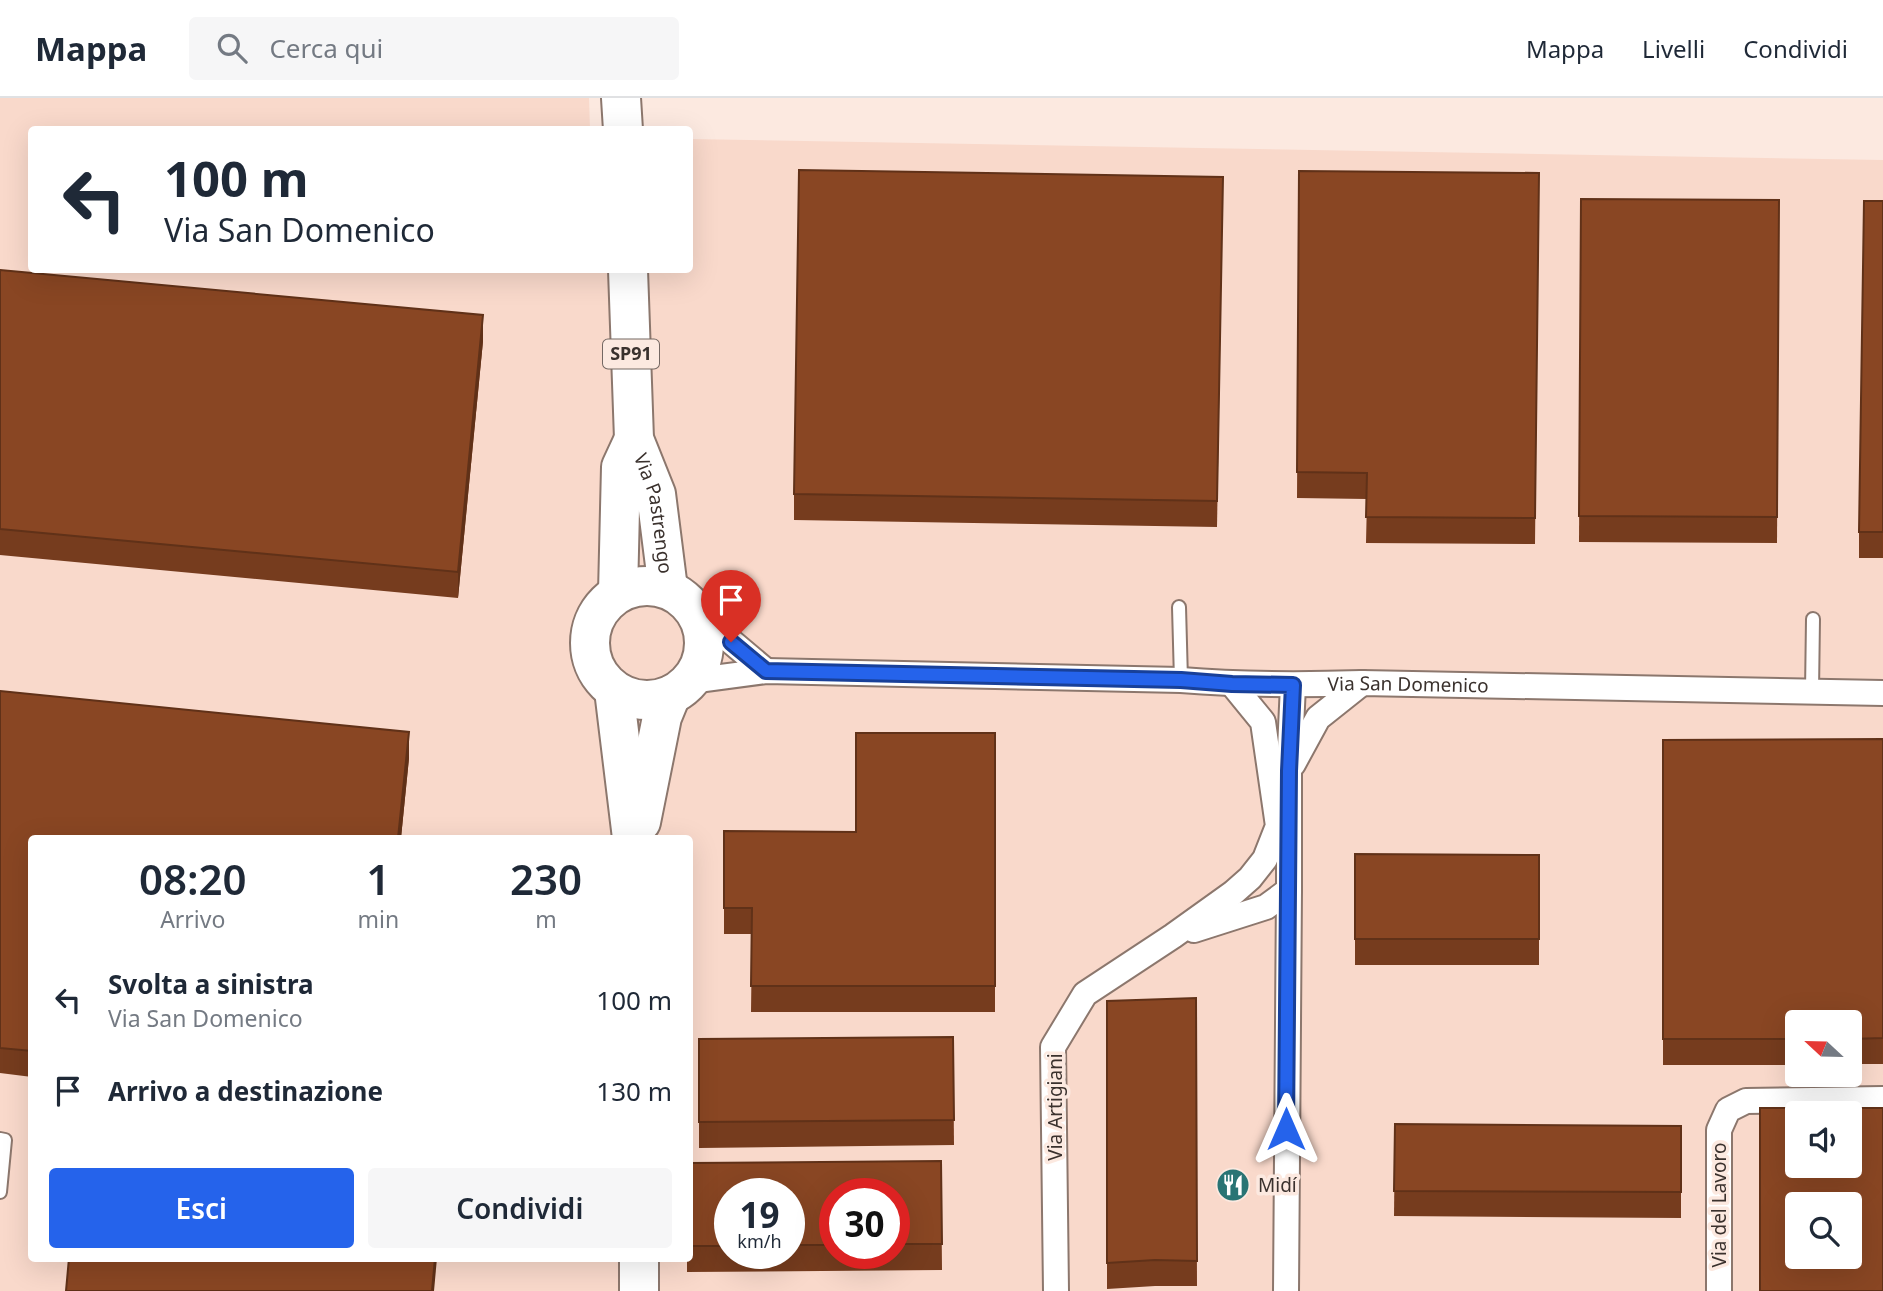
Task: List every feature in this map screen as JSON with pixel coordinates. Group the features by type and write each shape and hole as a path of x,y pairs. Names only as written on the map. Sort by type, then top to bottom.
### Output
{"main road":[{"path":"621,98 622,126"},
{"name":"Via Pastrengo","path":"628,273 634,439 656,494 682,600"},
{"name":"Via Pastrengo","path":"618,593 621,467 634,439"},
{"path":"639,835 662,717 699,666 704,649 703,630 682,600 652,585 635,586 618,593 604,605 594,621 590,640 592,659 601,676 614,690 632,698 652,700 681,688"},
{"path":"614,690 632,835"},
{"path":"639,1262 639,1291"}],"street":[{"path":"682,600 766,671"},
{"name":"Via San Domenico","path":"681,688 766,671 1181,680 1232,684 1363,683 1883,693"},
{"path":"1289,771 1318,718 1363,683"},
{"name":"Via Artigiani","path":"1056,1291 1053,1047 1085,994 1173,936 1250,878 1265,859 1278,826 1263,722 1232,684"},
{"path":"1286,1291 1289,771 1293,685"},
{"name":"Via Artigiani","path":"1173,936 1266,907 1289,890"},
{"name":"Via del Lavoro","path":"1719,1291 1719,1130 1728,1110 1746,1101 1883,1099"}],"lane":[{"path":"1179,607 1181,680"},
{"path":"1812,691 1813,619"},
{"path":"0,1139 5,1140 0,1192"}],"shaded area":[{"path":"0,98 589,98 590,126 28,126 28,273 693,273 693,139 1883,160 1883,1291 0,1291"}],"building":[{"path":"799,170 1223,177 1217,501 794,494"},
{"path":"1299,171 1539,173 1535,518 1366,517 1367,473 1297,472"},
{"path":"1581,199 1779,200 1777,517 1579,516"},
{"path":"1864,201 1883,201 1883,532 1859,532"},
{"path":"0,270 483,315 458,572 0,529"},
{"path":"0,691 409,732 398,835 28,835 28,1051 0,1048"},
{"path":"856,733 995,733 995,986 751,986 752,908 724,908 724,831 856,832"},
{"path":"1883,739 1883,1038 1862,1039 1862,1010 1785,1010 1785,1039 1663,1039 1663,740"},
{"path":"1355,854 1539,855 1539,939 1355,939"},
{"path":"1196,998 1197,1261 1107,1263 1107,1001"},
{"path":"953,1037 954,1120 699,1122 699,1039"},
{"path":"1760,1108 1785,1108 1785,1178 1862,1178 1862,1108 1883,1108 1883,1291 1760,1291"},
{"path":"1395,1124 1681,1126 1681,1192 1394,1191"},
{"path":"941,1161 942,1244 910,1244 910,1178 819,1178 819,1245 805,1245 805,1178 714,1178 714,1246 693,1246 693,1163"},
{"path":"69,1262 435,1262 432,1291 66,1291"}],"place":[{"name":"Midí","path":"1233,1185"}],"route":[{"path":"731,642 766,671 1293,685 1289,771 1286,1129"}]}
